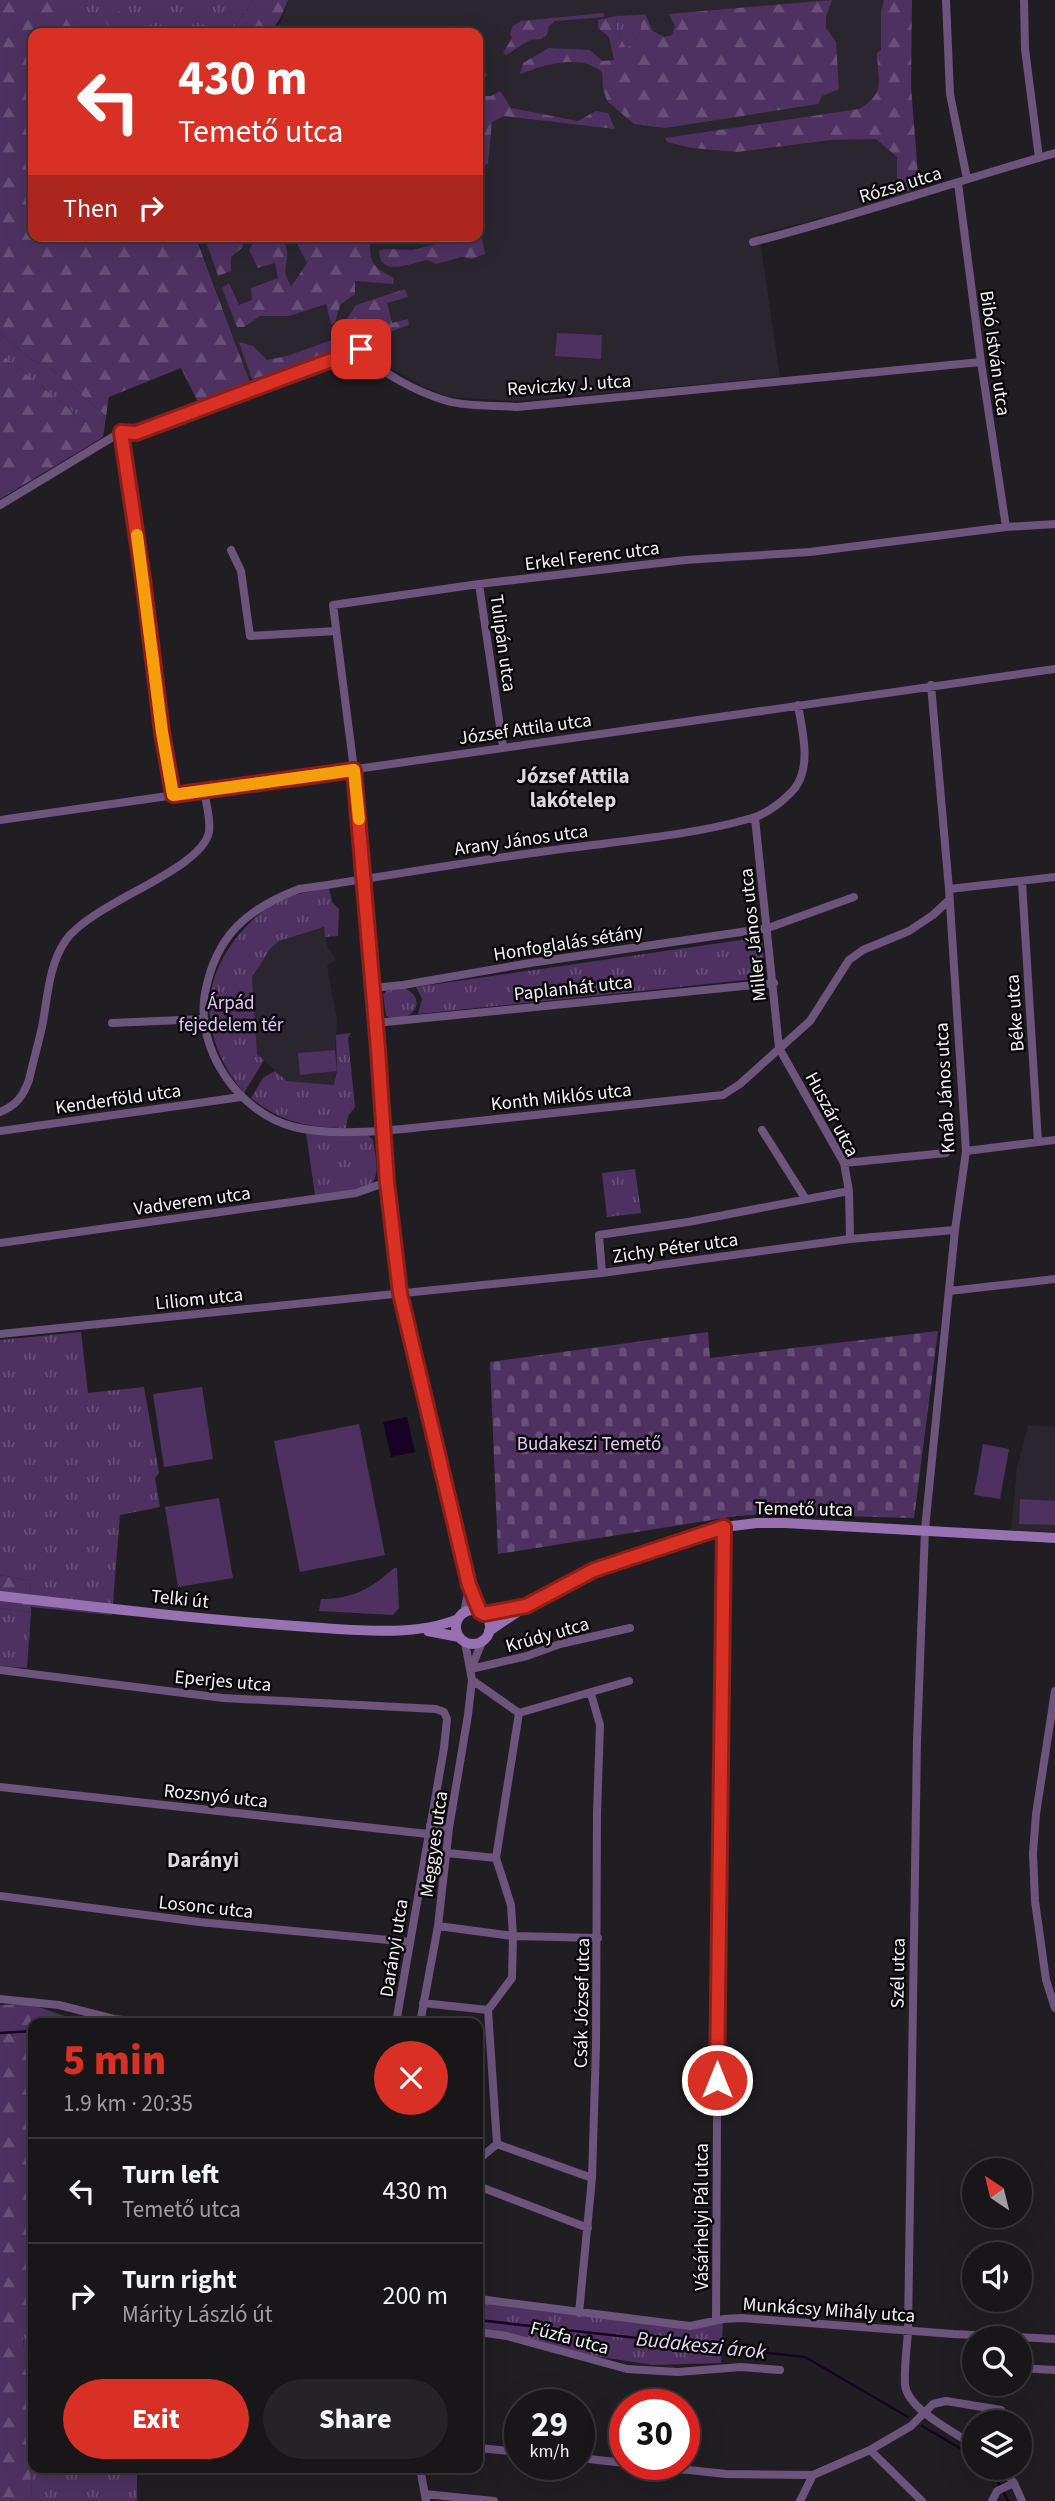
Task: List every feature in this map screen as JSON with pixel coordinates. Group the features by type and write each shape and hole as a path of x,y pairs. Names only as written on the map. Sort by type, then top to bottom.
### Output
{"main road":[{"name":"Temető utca","path":"489,1631 526,1606 594,1570 724,1527 785,1523 1055,1538"},
{"name":"Telki út","path":"0,1596 243,1622 358,1630 418,1629"},
{"name":"Temető utca","path":"482,1613 526,1606"},
{"path":"472,1610 482,1613 489,1623 489,1631 482,1642 474,1644 418,1629 446,1624 472,1610"},
{"path":"461,1616 456,1627 462,1640"}],"street":[{"name":"Bibó István utca","path":"946,0 950,94 981,362 1006,527"},
{"path":"1024,0 1025,49 1039,158"},
{"name":"Rózsa utca","path":"753,242 876,209 1055,153"},
{"name":"Reviczky J. utca","path":"0,505 121,432 136,433 361,349 374,366 448,401 517,407 981,362"},
{"path":"121,432 173,795"},
{"name":"Erkel Ferenc utca","path":"336,631 333,605 479,584 685,560 810,552 1006,527 1055,524"},
{"path":"230,550 240,572 250,636 336,631 354,770 376,1023 382,1131 400,1293 469,1585 482,1613"},
{"name":"Tulipán utca","path":"479,584 503,747"},
{"name":"József Attila utca","path":"0,820 1055,669"},
{"name":"Knáb János utca","path":"925,1530 948,1291 966,1151 949,889 931,685"},
{"name":"Arany János utca","path":"204,1019 204,1000 212,962 226,937 246,917 272,899 299,889 684,832 755,818 776,806 796,786 803,768 804,743 798,705"},
{"path":"0,1112 22,1097 29,1080 54,960 67,938 87,920 132,891 178,868 200,850 209,830 204,790"},
{"name":"Miller János utca","path":"755,818 779,1048"},
{"path":"949,889 1055,877"},
{"name":"Béke utca","path":"1022,882 1038,1142"},
{"name":"Honfoglalás sétány","path":"373,988 768,928 854,897"},
{"name":"Konth Miklós utca","path":"241,1097 274,1119 294,1127 382,1131 723,1096 810,1021 849,960 863,950 909,931 949,900"},
{"path":"933,915 950,917"},
{"name":"Paplanhát utca","path":"376,1023 774,982"},
{"path":"112,1023 204,1019 211,1049 224,1074 241,1097"},
{"name":"Huszár utca","path":"779,1048 844,1163 849,1191 850,1239"},
{"name":"Kenderföld utca","path":"0,1131 241,1097"},
{"path":"762,1130 805,1198"},
{"path":"966,1151 1055,1140"},
{"path":"844,1163 946,1153"},
{"name":"Vadverem utca","path":"0,1243 356,1193 387,1182"},
{"path":"602,1273 599,1235 688,1222 849,1191"},
{"name":"Zichy Péter utca","path":"400,1293 602,1273 850,1239 955,1230"},
{"path":"948,1291 1055,1279"},
{"name":"Liliom utca","path":"0,1334 400,1293"},
{"name":"Vásárhelyi Pál utca","path":"716,2320 724,1527"},
{"name":"Szél utca","path":"923,2412 910,2398 905,2386 917,1741 925,1530"},
{"path":"461,1616 469,1585"},
{"name":"Krúdy utca","path":"471,1669 515,1659 560,1644 631,1628"},
{"name":"Meggyes utca","path":"421,2018 438,1926 449,1828 472,1680 462,1640"},
{"name":"Meggyes utca","path":"471,1669 482,1642"},
{"name":"Eperjes utca","path":"0,1670 223,1698 436,1709 444,1712"},
{"path":"472,1680 519,1713 629,1681"},
{"path":"1055,1691 1036,1814 1033,1853 1035,1901 1046,1980 1055,2008"},
{"name":"Csák József utca","path":"579,2313 592,2178 598,1938 597,1813 600,1725 591,1694"},
{"name":"Darányi utca","path":"397,2018 444,1748 447,1719 444,1712"},
{"path":"497,2144 488,2010 512,1978 513,1936 510,1905 496,1858 519,1713"},
{"name":"Rozsnyó utca","path":"0,1787 429,1829 449,1828"},
{"path":"447,1853 496,1858"},
{"name":"Losonc utca","path":"0,1896 199,1922 410,1941"},
{"path":"438,1926 513,1936 598,1938"},
{"path":"0,1998 59,2005 110,2018"},
{"path":"423,2003 488,2010"},
{"path":"497,2144 592,2178"},
{"path":"483,2156 497,2144"},
{"path":"483,2188 588,2228"},
{"name":"Munkácsy Mihály utca","path":"483,2300 690,2326 742,2318 1055,2339"},
{"name":"Fűzfa utca","path":"483,2333 507,2336 627,2369 678,2372 741,2367 780,2370"},
{"path":"1032,2369 1055,2370"},
{"path":"700,2471 813,2475 870,2450 911,2426 933,2404 946,2401 1001,2410"},
{"path":"923,2412 962,2438"},
{"path":"483,2448 504,2450"},
{"path":"870,2450 922,2501"},
{"path":"421,2473 426,2497 494,2501"},
{"path":"800,2501 813,2475"},
{"path":"1012,2480 1022,2501"},
{"path":"992,2501 997,2491 1014,2483"}],"shaded area":[{"path":"289,0 909,0 914,194 759,234 780,377 514,401 450,397 422,386 374,358 371,341 360,346 353,342 349,345 353,348 252,388 199,242 483,242 483,28 273,28 280,23"},
{"path":"324,927 327,946 336,959 327,966 337,1021 337,1071 334,1085 287,1081 257,1054 252,977 270,949 279,941"},
{"path":"407,1417 415,1452 391,1457 383,1422"},
{"path":"1028,1425 1055,1427 1055,1532 1011,1530 1017,1468"}],"green space":[{"path":"0,0 73,0 73,18 78,28 28,28 28,242 198,242 252,388 200,406 181,368 109,397 103,437 0,499 0,353 83,420 101,427 105,415 46,364 33,361 0,333"},
{"path":"73,0 253,0 233,28 78,28 73,18"},
{"path":"253,0 288,0 273,28 233,28"},
{"path":"832,0 826,17 826,28 836,42 839,89 822,96 818,104 665,128 634,124 607,101 602,72 593,66 562,62 520,74 523,63 549,48 590,50 602,61 614,60 609,37 598,28 598,20 616,16 617,30 626,48 635,42 639,34 640,15 645,14 653,31 664,37 672,35 675,26 669,14"},
{"path":"884,0 912,0 911,87 919,187 897,195 897,157 876,139 830,140 737,152 692,148 667,142 665,138 859,109 873,98 879,86 877,53 881,50 881,11"},
{"path":"100,1 116,8 125,28 109,28 96,3"},
{"path":"604,13 604,17 555,21 549,26 547,35 541,39 530,40 506,55 503,53 512,38 510,34 513,26 521,21"},
{"path":"640,15 639,34 635,42 626,48 617,30 616,16"},
{"path":"483,88 485,96 500,91 511,108 578,121 596,111 608,113 615,129 504,116 492,122 488,163 483,166"},
{"path":"206,242 242,242 243,247 231,257 231,271 218,276"},
{"path":"254,242 283,242 287,251 286,276 291,287 307,263 296,242 371,242 373,263 394,278 393,284 355,281 355,294 340,305 335,323 331,324 326,304 289,316 260,316 244,327 237,327 222,288 229,283 239,305 252,300 251,288 278,278 275,263 258,268 249,250"},
{"path":"445,242 483,242 485,254 436,264 427,260 390,267 381,259 379,251 412,250"},
{"path":"405,289 408,297 387,303 392,323 408,319 409,325 252,379 239,342 253,346 267,360 287,356 340,337 346,320 356,305"},
{"path":"0,333 33,361 46,364 105,415 101,428 83,420 0,353"},
{"path":"557,333 602,335 601,359 555,356"},
{"name":"Árpád fejedelem tér","path":"329,888 332,902 339,909 338,936 325,937 324,927 279,941 270,949 252,977 257,1054 264,1060 244,1093 221,1057 214,1038 210,1000 214,980 234,941 255,918 282,900"},
{"path":"762,937 765,978 418,1014 422,999 416,987"},
{"path":"404,988 416,999 414,1010 403,1018 386,1016 383,994"},
{"name":"Árpád fejedelem tér","path":"351,1033 348,1038 355,1107 348,1116 346,1128 295,1122 274,1113 251,1098 263,1078 275,1071 287,1081 334,1085 337,1071 336,1035"},
{"path":"335,1050 337,1071 300,1075 298,1053"},
{"path":"306,1132 367,1134 373,1140 376,1159 375,1178 372,1183 368,1187 315,1195"},
{"path":"635,1169 641,1213 607,1217 602,1173"},
{"name":"Budakeszi Temető","path":"938,1331 914,1518 768,1514 737,1516 498,1554 490,1362 708,1332 710,1358"},
{"path":"81,1332 88,1393 144,1387 159,1473 155,1478 160,1507 120,1515 112,1615 31,1607 30,1581 0,1575 0,1340"},
{"path":"202,1387 213,1459 164,1467 153,1394"},
{"path":"359,1424 385,1555 300,1572 274,1441"},
{"path":"983,1444 1009,1449 1000,1499 974,1495"},
{"path":"219,1498 233,1578 178,1587 165,1507"},
{"path":"1020,1499 1055,1501 1055,1525 1019,1524"},
{"path":"397,1568 399,1608 393,1615 319,1611 321,1599 352,1595 377,1582"},
{"path":"0,1575 30,1581 31,1613 0,1608"},
{"path":"0,1608 31,1613 27,1668 0,1666"},
{"path":"30,2004 70,2018 28,2018 28,2331 23,2331 28,2473 31,2473 32,2501 0,2501 0,2005"},
{"path":"483,2295 542,2307 678,2324 723,2319 721,2363 653,2365 575,2353 483,2330"},
{"path":"23,2331 28,2331 28,2425"},
{"path":"31,2473 137,2473 137,2501 32,2501"}],"waterway":[{"name":"Budakeszi árok","path":"0,2033 28,2031"},
{"name":"Budakeszi árok","path":"483,2321 805,2357 908,2417"},
{"name":"Budakeszi árok","path":"922,2426 962,2449"},
{"name":"Budakeszi árok","path":"997,2480 1000,2485"},
{"name":"Budakeszi árok","path":"1004,2493 1008,2501"}],"slow traffic":[{"path":"137,535 162,732 173,795 354,770 359,819"}],"district":[{"name":"József Attila lakótelep","path":"573,788"},
{"name":"Darányi","path":"203,1860"}],"route":[{"path":"361,349 136,433 121,432 173,795 354,770 378,1049 382,1131 400,1293 469,1585 480,1612 484,1614 526,1606 594,1570 724,1527 717,2080"}]}
